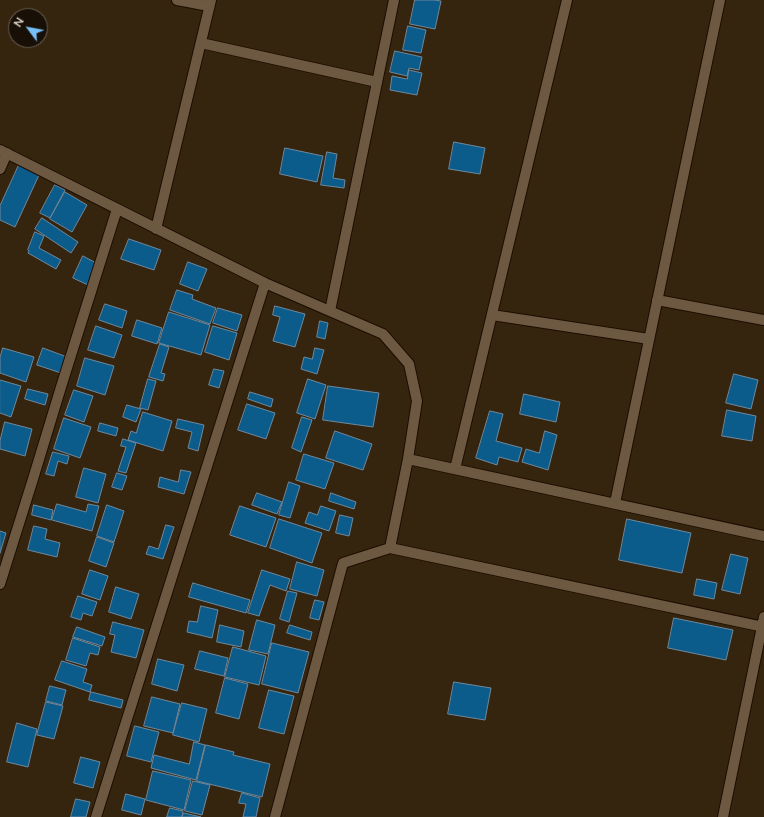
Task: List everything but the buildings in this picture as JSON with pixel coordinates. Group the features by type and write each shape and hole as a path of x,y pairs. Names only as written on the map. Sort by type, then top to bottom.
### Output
{"street":[{"path":"156,229 210,3 177,0"},
{"path":"330,311 394,0"},
{"path":"455,469 567,0"},
{"path":"615,503 720,0"},
{"path":"200,43 377,82"},
{"path":"0,169 3,152 265,283 383,334 409,364 417,401 408,458 390,548"},
{"path":"0,584 117,209"},
{"path":"96,817 265,283"},
{"path":"657,300 764,320"},
{"path":"492,315 649,339"},
{"path":"408,458 764,536"},
{"path":"275,817 343,563 390,548 763,623 723,817"}]}
